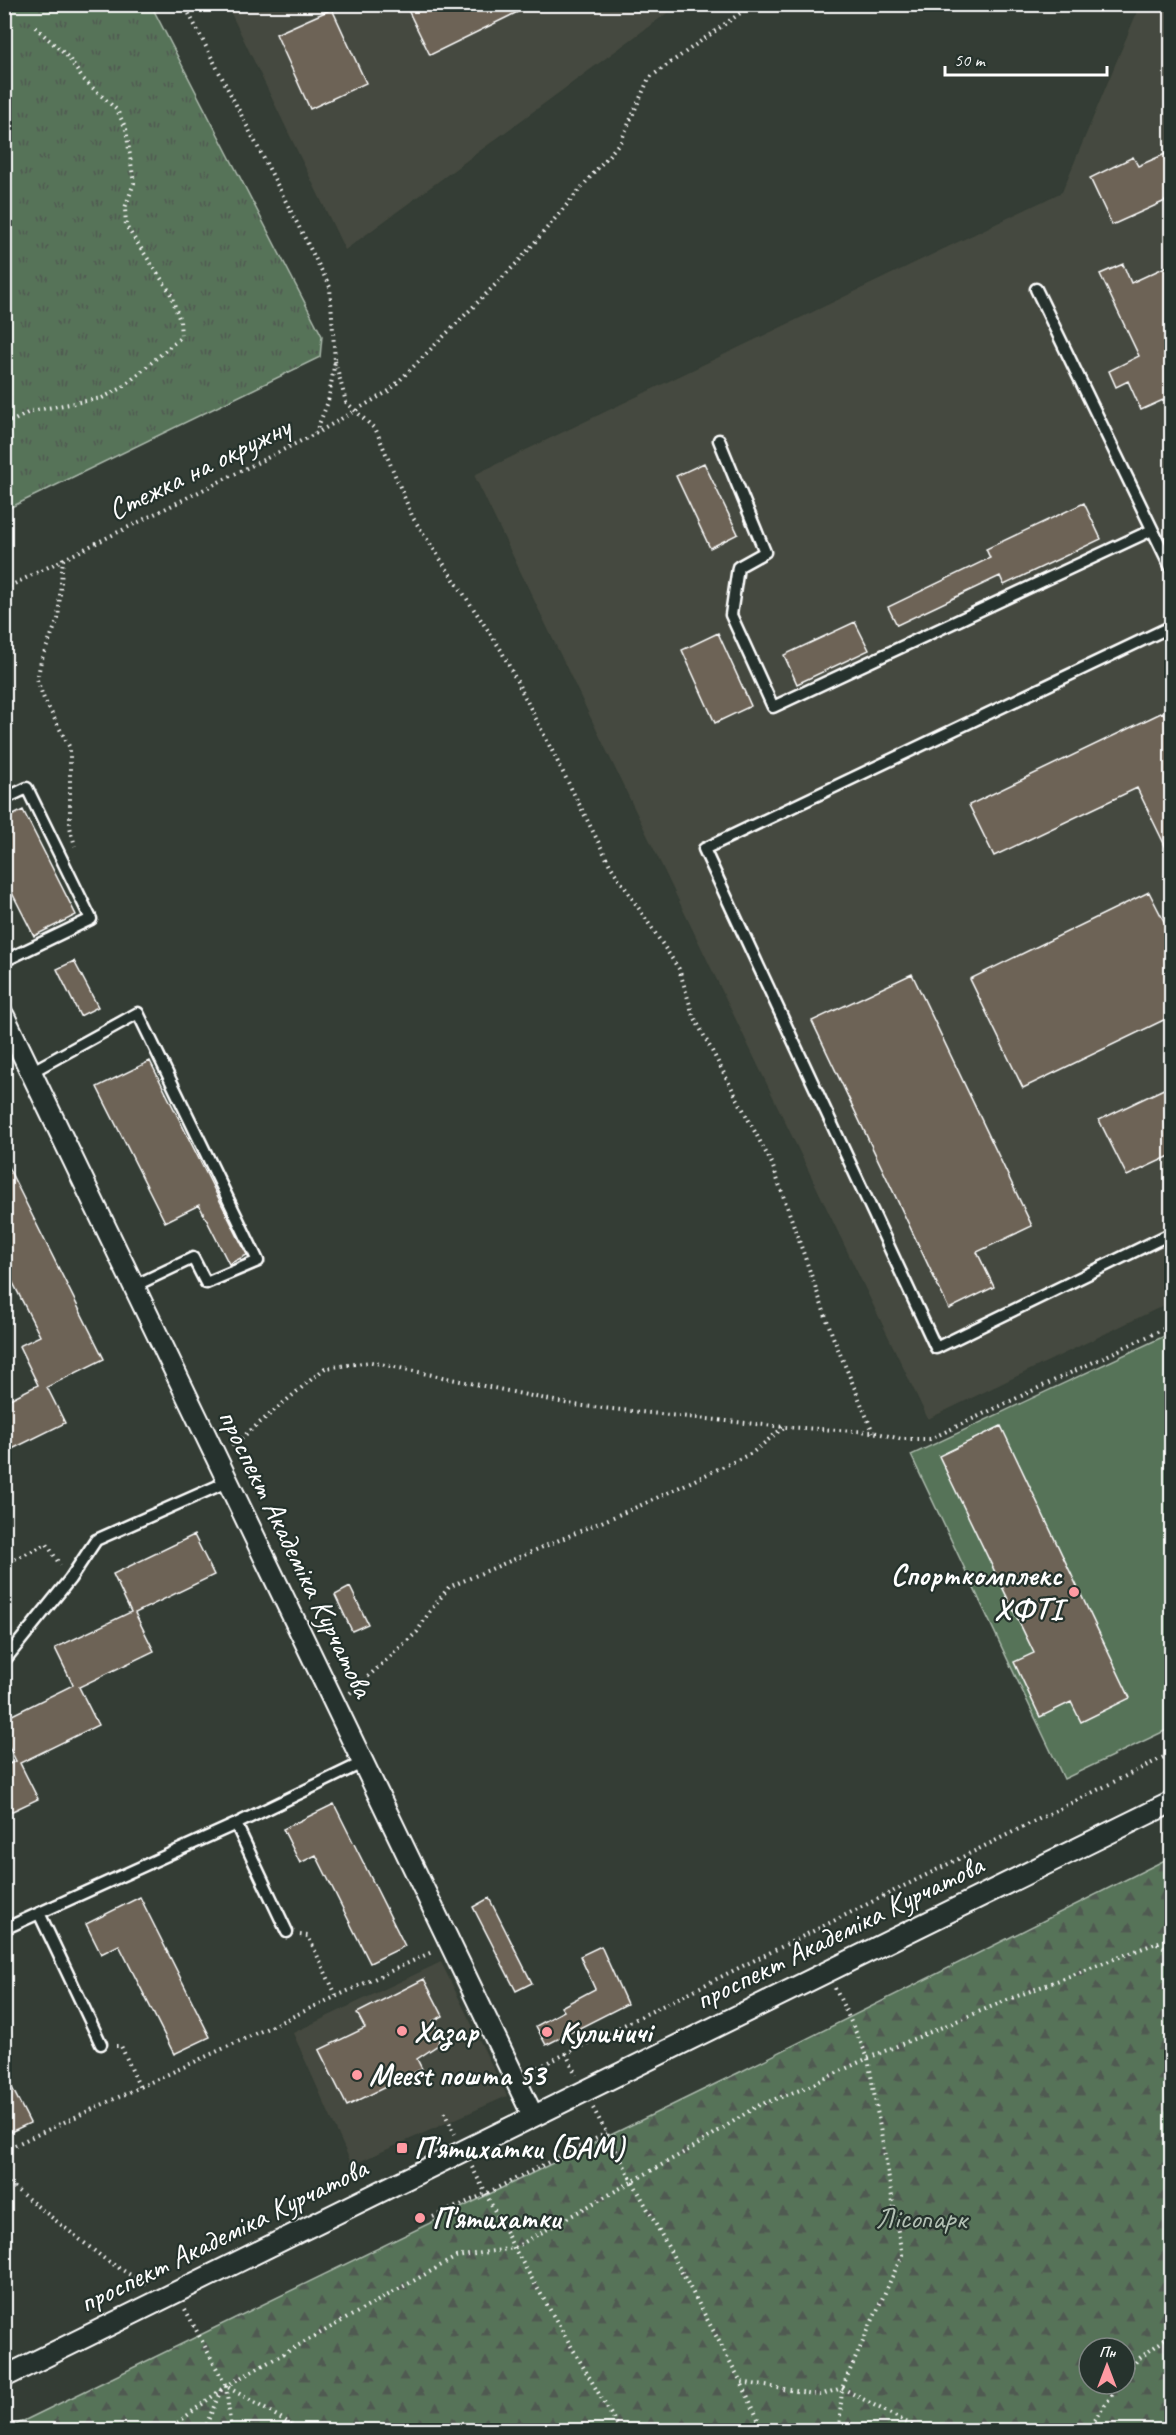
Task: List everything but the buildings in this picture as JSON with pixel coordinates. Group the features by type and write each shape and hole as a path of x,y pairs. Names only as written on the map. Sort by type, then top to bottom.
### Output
{"street":[{"name":"проспект Академіка Курчатова","path":"4,1016 533,2116"},
{"name":"проспект Академіка Курчатова","path":"4,2377 1172,1802"}],"lane":[{"path":"1036,289 1172,570"},
{"path":"719,440 765,552 738,567 731,615 773,707 1152,530"},
{"path":"1172,626 704,849 936,1348 1172,1233"},
{"path":"4,799 27,788 91,919 4,961"},
{"path":"31,1072 138,1012 258,1261 206,1283 193,1258 134,1286"},
{"path":"4,1661 70,1579 96,1540 229,1482"},
{"path":"4,1929 236,1824 364,1762"},
{"path":"236,1824 288,1932"},
{"path":"39,1913 101,2044"}],"path":[{"name":"Стежка на окружну","path":"4,589 315,434 328,402 335,361 330,287 184,4"},
{"path":"315,434 389,391 518,262 621,141 649,78 753,4"},
{"path":"4,422 13,421 31,411 102,398 122,388 181,336 180,321 170,292 126,226 125,208 134,183 126,129 117,110 82,78 68,57 35,27"},
{"path":"335,361 346,402 376,430 413,518 501,650 610,865 678,969 693,1015 772,1164 833,1337 873,1432"},
{"path":"63,558 58,619 41,661 37,680 44,699 70,748 70,827 81,867 73,884"},
{"path":"217,1458 325,1368 370,1362 574,1405 784,1427 873,1432 901,1439 930,1439 1172,1325"},
{"path":"337,1706 417,1632 449,1587 523,1557 752,1453 784,1427"},
{"path":"4,1564 47,1544 70,1579"},
{"path":"515,2078 1172,1753"},
{"path":"288,1932 308,1936 337,1997"},
{"path":"168,2430 226,2386 456,2257 514,2248 697,2145 757,2106 805,2088 868,2058 1012,1998 1172,1937"},
{"path":"4,2150 449,1944"},
{"path":"1157,1944 1172,1951"},
{"path":"828,1971 868,2058 902,2255 842,2388 838,2430"},
{"path":"101,2044 121,2046 140,2088"},
{"path":"584,2091 741,2382 763,2430"},
{"path":"434,2217 607,2133"},
{"path":"463,2150 514,2248 620,2430"},
{"path":"4,2180 106,2260 145,2284 176,2292 226,2386 231,2430"},
{"path":"1137,2360 1172,2334"},
{"path":"741,2382 820,2395 842,2388 921,2430"},
{"path":"226,2386 301,2430"},
{"path":"204,2430 221,2390"},
{"path":"1087,2430 1111,2396"}],"shaded area":[{"path":"227,5 678,5 345,250"},
{"path":"1140,5 1171,5 1171,1302 928,1419 474,475 1062,192"},
{"path":"441,1962 507,2096 352,2165 293,2033"}],"green space":[{"path":"5,4 151,5 322,336 320,357 5,510"},
{"name":"Спорткомплекс ХФТІ","path":"1171,1333 1171,1728 1064,1779 911,1455"},
{"name":"Лісопарк","path":"1171,1857 1171,2430 5,2430 742,2071"}],"place":[{"name":"Спорткомплекс ХФТІ","path":"1074,1592"},
{"name":"Хазар","path":"402,2031"},
{"name":"Кулиничі","path":"547,2032"},
{"name":"Meest пошта 53","path":"357,2075"},
{"name":"П'ятихатки (БАМ)","path":"402,2148"},
{"name":"П'ятихатки","path":"420,2218"}]}
